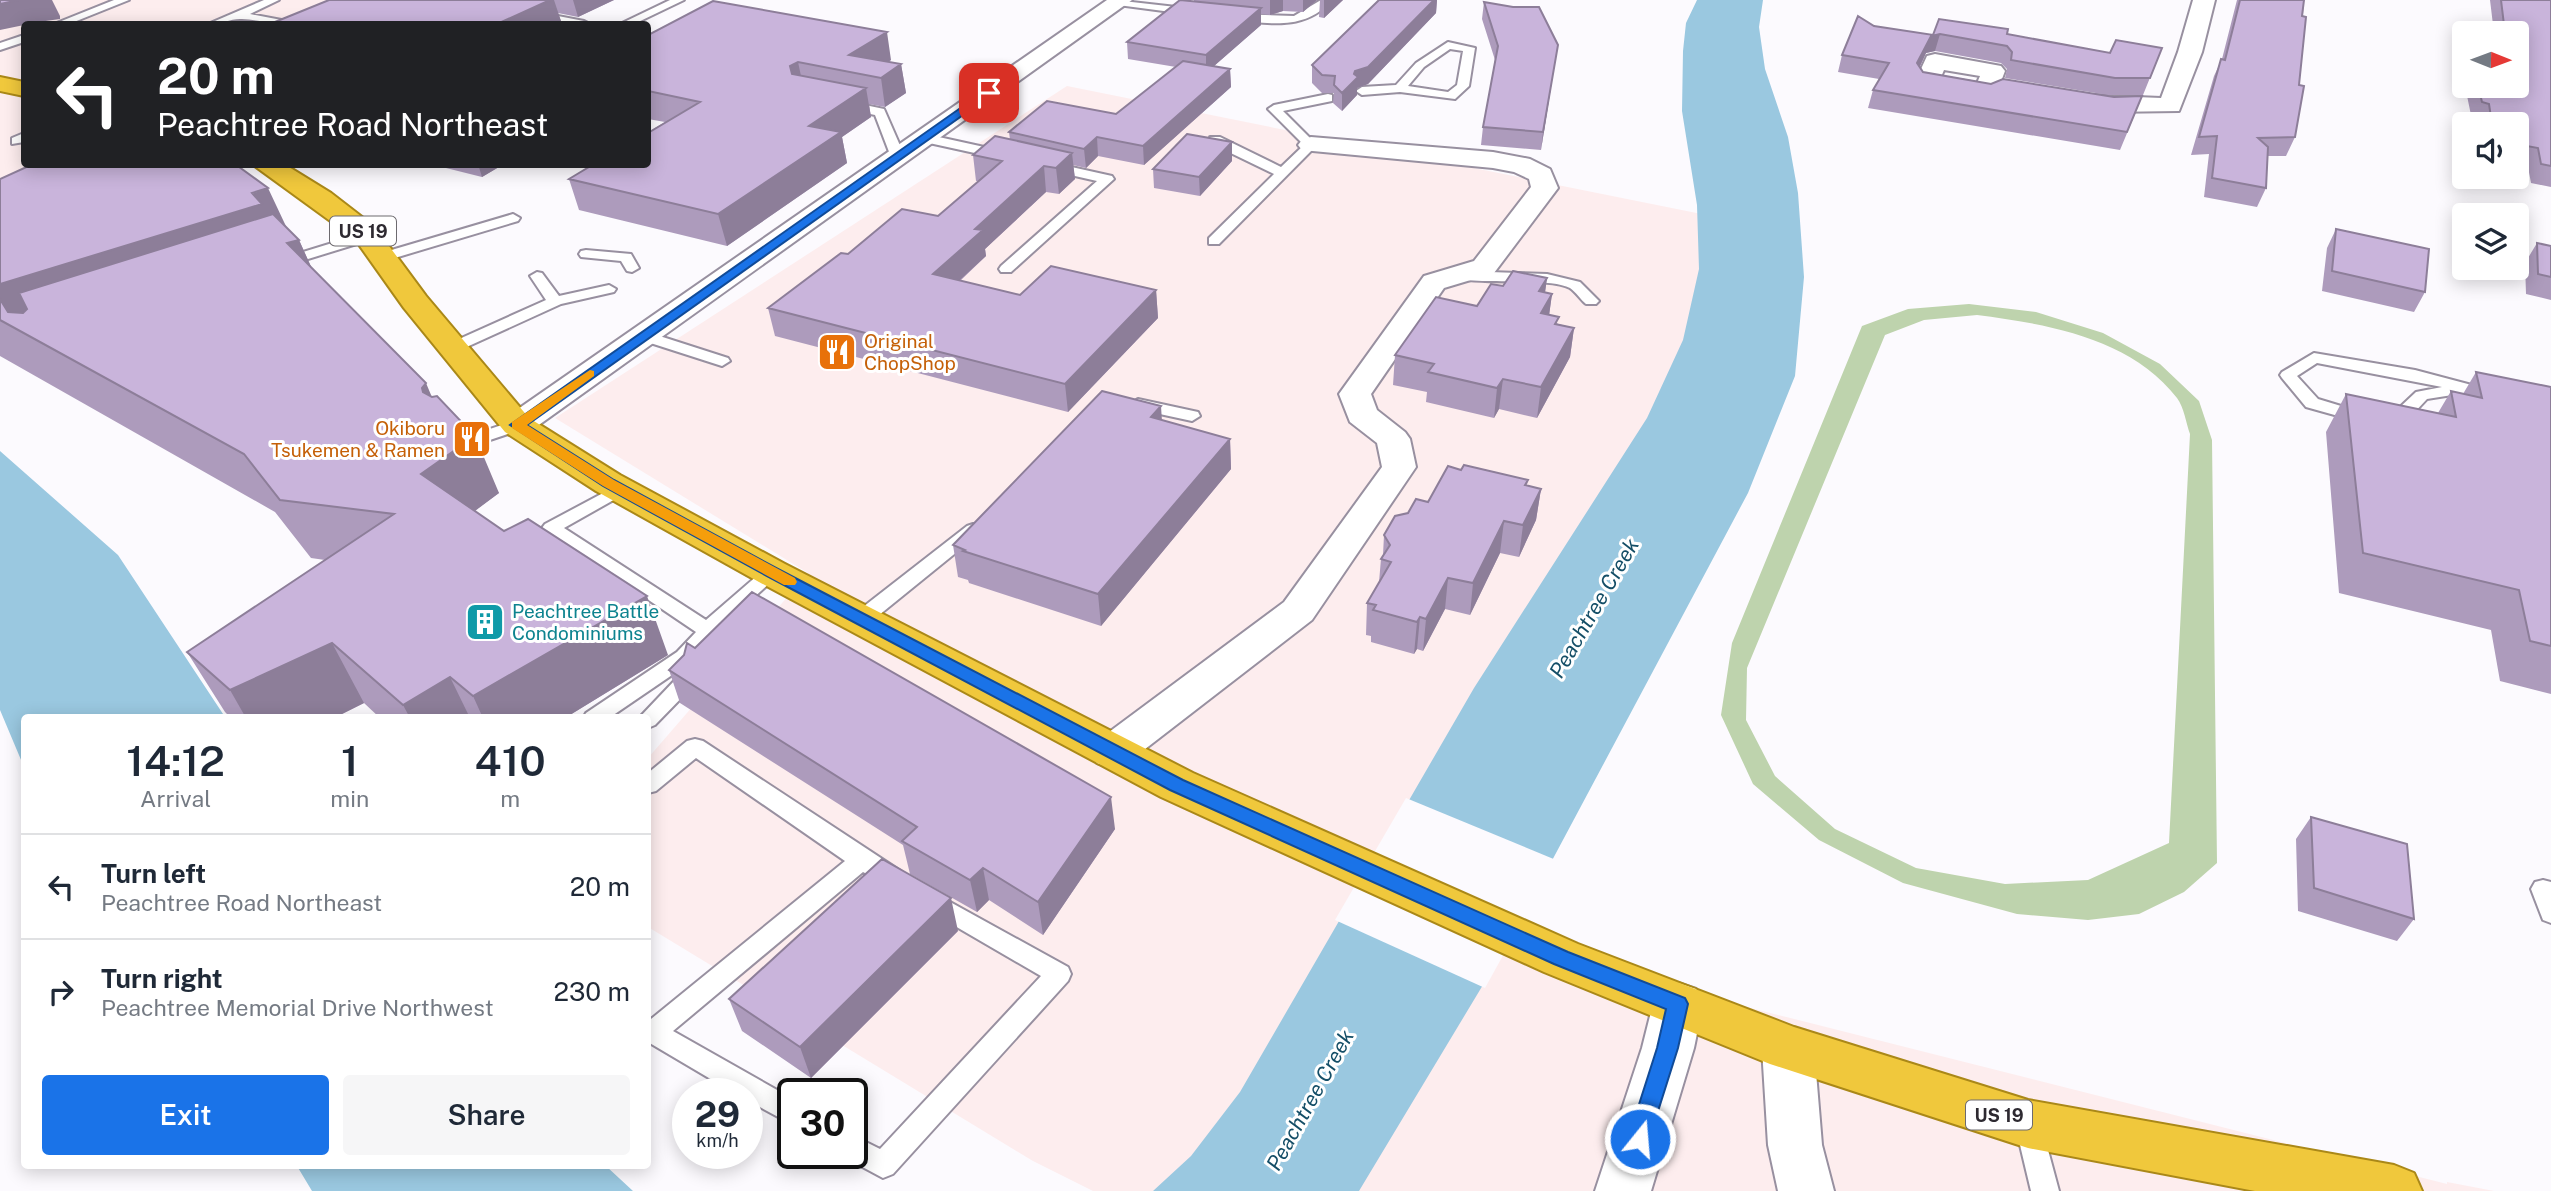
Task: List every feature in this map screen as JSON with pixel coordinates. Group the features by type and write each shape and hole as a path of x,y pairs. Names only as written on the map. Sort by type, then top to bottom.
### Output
{"highway":[{"path":"0,84 21,88"},
{"name":"US 19","path":"271,168 321,199 375,247 415,302 517,425 620,489 772,573 1177,785 1561,958 1788,1048 2028,1124 2336,1185 2394,1191"}],"street":[{"path":"2068,98 2108,105 2170,106 2190,52 2204,0"},
{"path":"517,425 1119,1"},
{"path":"295,21 312,15"},
{"path":"1988,85 2015,89"},
{"path":"1112,752 1297,611 1399,467 1393,439 1362,415 1355,394 1434,282 1484,267 1545,188 1541,175 1521,165 1493,159 1311,145"},
{"path":"1623,1191 1668,1048 1678,1004"},
{"path":"1788,1048 1796,1145 1806,1191"}],"lane":[{"path":"95,0 119,2"},
{"path":"222,21 274,0"},
{"path":"633,21 679,0"},
{"path":"1229,17 1278,20 1306,18 1327,0"},
{"path":"1119,1 1209,14"},
{"path":"68,21 119,2"},
{"path":"521,11 569,21"},
{"path":"238,15 271,21"},
{"path":"0,47 21,39"},
{"path":"1362,92 1400,88 1451,96 1463,86 1469,48 1448,46 1420,65 1400,88"},
{"path":"1214,241 1311,145 1274,109 1328,98"},
{"path":"828,102 880,112 898,157"},
{"path":"925,138 1107,179 1006,269"},
{"path":"1215,140 1283,173"},
{"path":"273,266 513,218"},
{"path":"586,254 625,257 632,268"},
{"path":"1460,275 1515,279 1547,278 1575,285 1591,300"},
{"path":"537,276 545,290 556,301"},
{"path":"454,347 556,301 609,289"},
{"path":"644,336 722,361"},
{"path":"2462,389 2422,395 2404,412 2374,421 2312,403 2288,375 2314,358 2414,375 2513,400"},
{"path":"1116,399 1192,416"},
{"path":"457,446 517,425"},
{"path":"620,489 551,528 709,631"},
{"path":"861,619 991,516"},
{"path":"599,714 684,657 724,613 772,573"},
{"path":"651,717 685,681 684,657"},
{"path":"651,783 695,747 863,860 1059,974 883,1165 868,1156"},
{"path":"651,1030 863,860"},
{"path":"2543,889 2551,913"},
{"path":"651,1032 777,1104"},
{"path":"2028,1124 2045,1191"}],"shaded area":[{"path":"0,0 348,0 300,21 21,21 21,168 192,168 0,252"},
{"path":"1067,86 1771,228 1396,867 1640,980 2447,1184 2494,1191 1093,1191 1033,1161 651,929 651,755 808,573 555,418"}],"green space":[{"path":"1969,304 2036,312 2103,333 2160,364 2199,401 2212,440 2217,863 2184,892 2139,914 2088,920 2017,914 1903,883 1819,840 1753,784 1721,715 1732,643 1862,326 1908,309","holes":["1977,315 2059,329 2086,337 2136,361 2158,378 2177,398 2190,434 2169,843 2088,880 2005,884 1916,868 1835,829 1775,776 1746,720 1747,668 1885,335 1924,320"]}],"water":[{"name":"Peachtree Creek","path":"1697,0 1763,0 1759,27 1765,69 1788,137 1798,193 1804,277 1795,376 1748,493 1507,945 1359,1191 1153,1191 1191,1156 1240,1092 1474,688 1647,418 1683,340 1699,269 1697,205 1682,111 1686,23"},
{"path":"0,451 118,555 223,714 21,714 21,760 0,710"},
{"path":"299,1169 609,1169 633,1191 312,1191"}],"pier":[{"path":"1406,798 1556,860 1485,988 1335,920"}],"building":[{"path":"0,0 19,0 0,4"},
{"path":"329,0 550,0 504,21 277,21"},
{"path":"1180,0 1261,8 1206,55 1127,42"},
{"path":"1379,0 1434,0 1368,67 1355,71 1354,74 1358,77 1342,93 1334,85 1335,76 1322,75 1312,65"},
{"path":"2240,0 2304,0 2302,16 2306,17 2299,85 2304,86 2295,137 2258,138 2268,147 2266,188 2212,178 2217,136 2199,137 2221,59 2225,60"},
{"path":"2501,0 2551,0 2551,166 2541,164 2538,148 2529,146 2529,112 2490,112 2489,104 2482,102 2481,98 2529,98 2529,21 2504,21"},
{"path":"713,1 887,32 849,55 901,64 881,78 798,62 790,66 792,74 866,88 809,126 841,132 718,214 569,179 587,168 651,168 651,131 700,102 651,92 651,33"},
{"path":"1484,2 1513,7 1539,7 1558,45 1543,132 1483,127 1498,46"},
{"path":"1858,16 1874,26 1933,35 1939,19 2008,29 2007,34 2110,53 2116,40 2162,48 2150,78 2115,78 2011,60 2012,52 2007,46 1940,34 1931,36 1917,63 1923,72 1991,84 2003,79 2114,97 2142,96 2127,132 1873,90 1889,63 1842,55"},
{"path":"1183,61 1230,69 1143,146 1097,137 1084,149 1009,132 1047,101 1116,114"},
{"path":"1187,134 1232,142 1199,177 1153,169"},
{"path":"995,136 1072,153 1056,168 1044,166 975,229 983,230 933,274 1020,295 1051,266 1156,290 1065,384 768,308 841,253 848,254 902,209 938,216 1002,161 973,155"},
{"path":"24,168 240,168 268,188 252,193 262,204 0,284 0,179"},
{"path":"273,214 299,240 287,243 426,383 422,388 423,392 432,397 437,396 475,436 421,474 504,531 528,519 647,596 473,696 450,677 403,705 332,643 230,690 187,652 394,514 280,500 244,454 0,320 0,299 8,312 23,313 27,309 19,293"},
{"path":"2336,229 2429,249 2425,292 2332,271"},
{"path":"2537,243 2551,246 2551,277 2538,274"},
{"path":"1513,271 1547,278 1539,291 1552,294 1541,313 1559,317 1555,324 1574,328 1541,387 1503,379 1497,388 1428,372 1434,364 1395,355 1436,297 1477,306 1491,284 1503,286"},
{"path":"2476,372 2551,387 2551,646 2530,641 2519,590 2363,553 2346,394 2456,417 2451,391 2482,398"},
{"path":"1102,391 1161,406 1151,417 1230,439 1098,594 963,551 965,550 953,545"},
{"path":"1464,465 1528,480 1525,485 1541,489 1523,525 1504,521 1473,583 1448,578 1426,619 1420,617 1417,622 1373,610 1376,605 1367,603 1391,562 1381,559 1390,545 1384,535 1395,516 1408,513 1416,499 1428,502 1448,466 1461,470"},
{"path":"752,592 1111,797 1038,902 983,868 970,880 902,841 917,827 669,670 684,655 687,643 695,648"},
{"path":"2311,817 2407,844 2414,919 2314,888"},
{"path":"882,859 951,898 800,1047 729,999"}],"slow traffic":[{"path":"590,374 517,425 608,483 789,582"}],"place":[{"name":"Original ChopShop","path":"837,352"},
{"name":"Okiboru Tsukemen & Ramen","path":"472,439"},
{"name":"Peachtree Battle Condominiums","path":"485,622"}],"route":[{"path":"989,93 517,425 608,483 772,573 1177,785 1561,958 1678,1004 1668,1048 1640,1139"}]}
